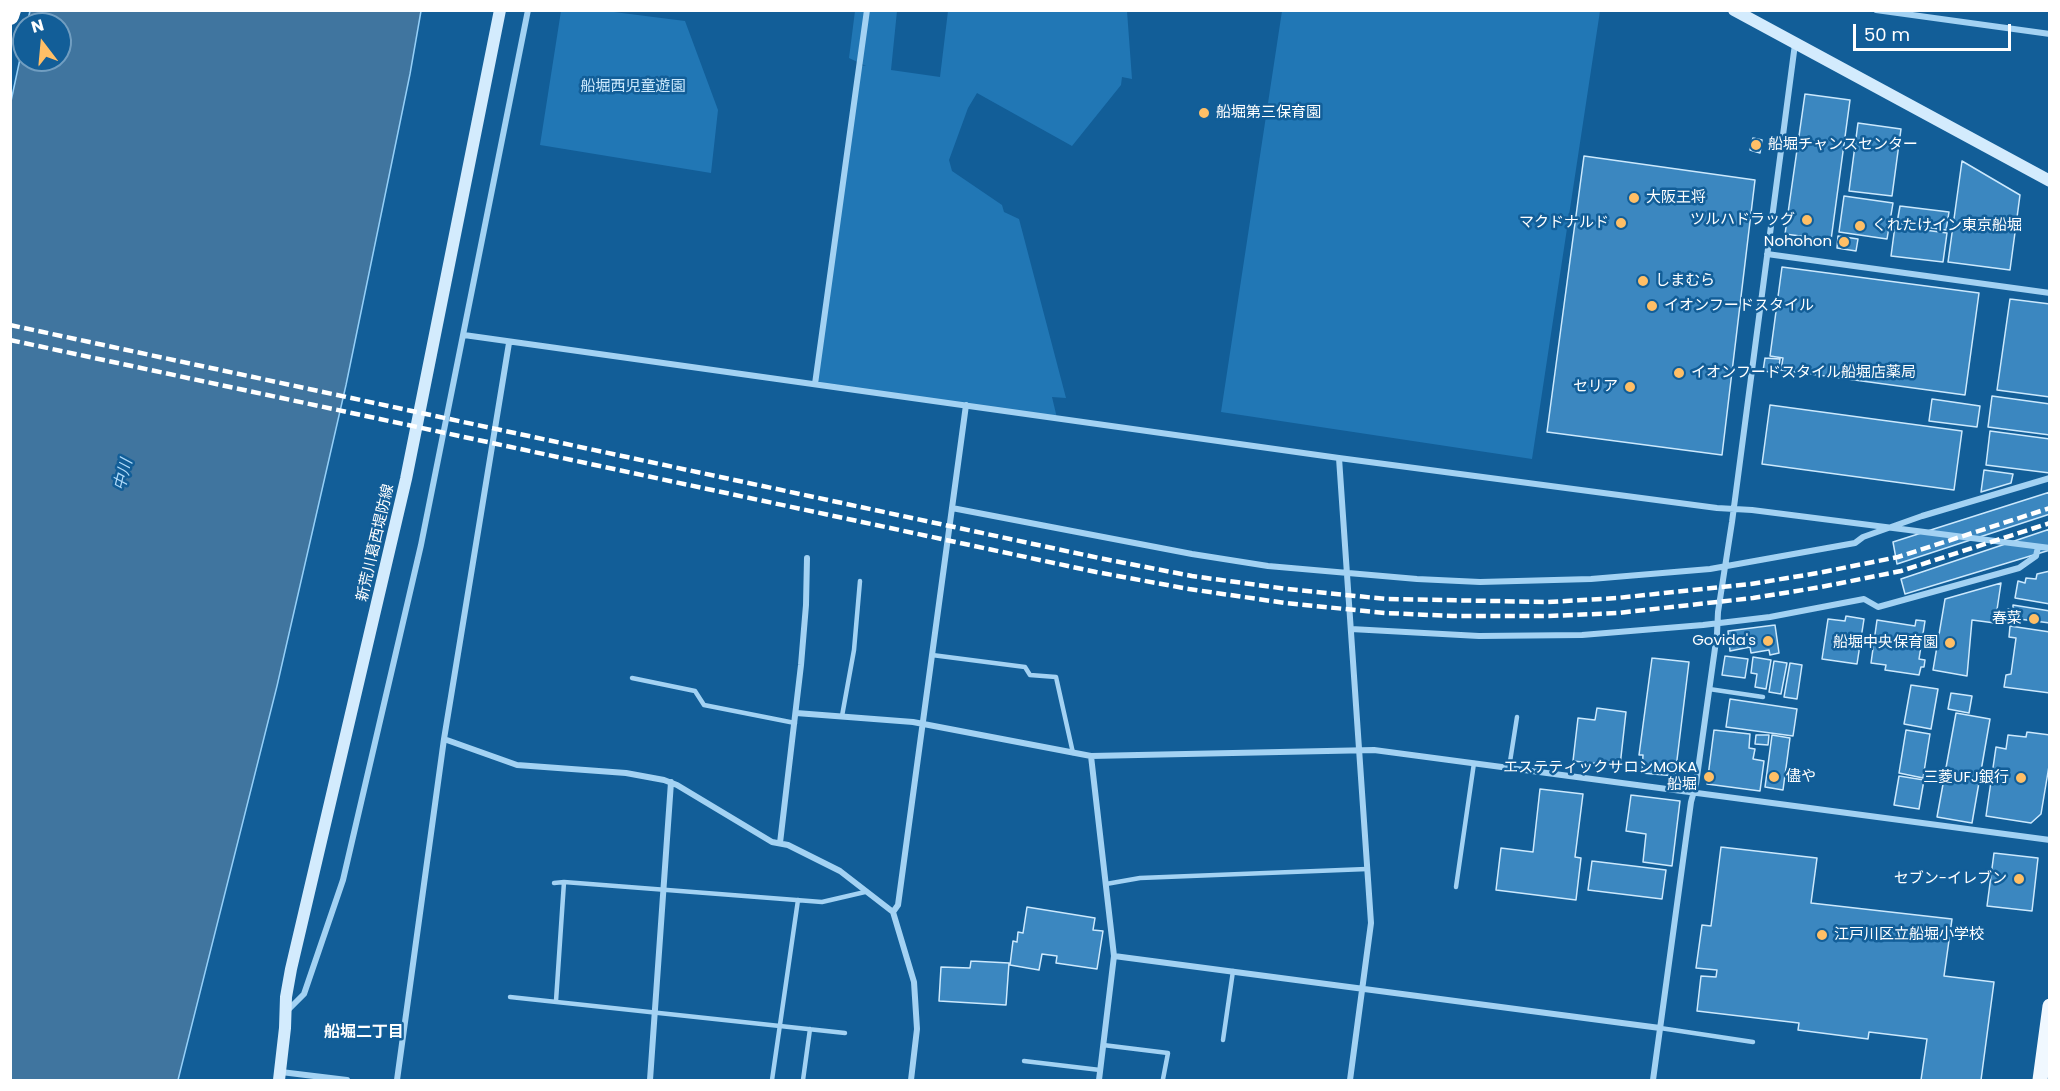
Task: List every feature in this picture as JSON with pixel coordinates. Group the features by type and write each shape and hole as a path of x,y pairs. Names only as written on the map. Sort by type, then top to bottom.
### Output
{"highway":[{"path":"10,16 12,10"}],"main road":[{"name":"新荒川葛西堤防線","path":"280,1076 286,997 291,969 406,479 500,10"},
{"path":"1734,10 2049,181"},
{"path":"2040,1080 2049,1005"}],"street":[{"path":"286,1012 304,994 343,880 421,545 528,10"},
{"path":"815,384 867,10"},
{"path":"1876,10 2049,34"},
{"path":"1653,1080 1734,510 1795,44"},
{"path":"1767,254 2049,293"},
{"path":"464,335 1339,458 1734,510 1752,510 2049,548"},
{"path":"397,1080 444,739 509,343"},
{"path":"893,912 898,905 966,405"},
{"path":"1339,458 1371,923 1350,1080"},
{"path":"952,508 1192,554 1268,566 1480,582 1591,579 1725,567 1856,543 1863,537 1889,528 2049,478"},
{"path":"1351,629 1479,636 1582,635 1718,623 1780,615 1864,599 1878,608 2019,568 2036,556 2038,547"},
{"path":"780,843 796,713 806,605 807,558"},
{"path":"796,713 913,722 1091,756 1374,750 2049,840"},
{"path":"444,739 517,765 626,773 671,782 772,842 788,845 840,871 893,912 908,955 914,982 917,1029 911,1080"},
{"path":"1091,756 1114,956 1099,1080"},
{"path":"650,1080 671,782"},
{"path":"1114,956 1660,1028"},
{"path":"280,1076 347,1080"}],"lane":[{"path":"842,716 854,650 860,580"},
{"path":"932,655 1025,667 1030,675 1056,677 1073,753"},
{"path":"632,678 695,691 704,705 795,723"},
{"path":"1709,689 1764,697"},
{"path":"1509,768 1516,717"},
{"path":"1456,887 1474,763"},
{"path":"1106,884 1140,878 1367,869"},
{"path":"556,1002 564,882"},
{"path":"554,883 822,902 865,892"},
{"path":"772,1080 798,900"},
{"path":"1223,1040 1233,971"},
{"path":"510,997 845,1033"},
{"path":"1660,1028 1753,1042"},
{"path":"803,1080 810,1029"},
{"path":"1103,1045 1167,1053 1162,1078"},
{"path":"1024,1061 1100,1070"}],"green space":[{"name":"船堀西児童遊園","path":"561,11 606,11 685,21 718,110 711,173 540,145"},
{"path":"855,11 897,11 891,70 940,77 948,11 1127,11 1132,79 1122,77 1121,85 1072,146 977,93 968,108 949,160 952,171 1002,205 1004,212 1019,219 1066,398 1052,397 1057,418 815,384 859,65 866,66 849,58"},
{"path":"1282,11 1600,11 1532,459 1221,412"}],"water":[{"name":"中川","path":"421,11 346,385 277,686 178,1080 11,1080 10,106 17,72 72,72 72,12 30,12"}],"building":[{"path":"1805,94 1850,100 1831,240 1785,234"},
{"path":"1858,123 1901,129 1892,196 1849,191"},
{"name":"船堀チャンスセンター","path":"1753,138 1762,140 1760,153 1750,150"},
{"name":"イオンフードスタイル","path":"1584,156 1755,180 1722,455 1547,432"},
{"path":"1962,161 2020,195 2010,270 1948,262"},
{"path":"1844,196 1893,203 1887,239 1839,232"},
{"path":"1900,206 1949,212 1946,230 1897,223"},
{"path":"1895,226 1947,233 1943,262 1891,256"},
{"path":"1838,236 1858,239 1856,251 1837,248"},
{"path":"1782,267 1979,293 1965,395 1781,370 1783,358 1770,356"},
{"path":"2010,299 2050,304 2050,397 1997,390"},
{"path":"1765,358 1780,359 1778,373 1763,371"},
{"path":"1992,396 2050,404 2050,435 1988,427"},
{"path":"1932,399 1980,406 1977,427 1929,421"},
{"path":"1770,405 1962,431 1954,490 1762,464"},
{"path":"1990,431 2050,439 2050,473 1986,465"},
{"path":"1984,470 2013,474 2011,483 1981,492"},
{"path":"2050,492 2050,514 1897,564 1893,542"},
{"path":"2050,529 2050,550 1905,594 1901,579"},
{"path":"2050,571 2050,604 2015,598 2018,581 2025,583 2026,578 2036,579 2037,574"},
{"path":"2001,583 1995,623 1972,620 1967,676 1933,670 1945,599"},
{"path":"2013,605 2050,611 2050,623 2011,618 2011,615 2007,615 2008,609 2013,609"},
{"path":"1846,616 1864,619 1857,664 1822,659 1828,619 1845,621"},
{"path":"1877,620 1915,626 1916,620 1925,621 1919,659 1925,660 1919,675 1885,670 1886,665 1871,663"},
{"path":"1775,625 1779,653 1770,655 1769,650 1751,653 1750,647 1730,651 1728,631"},
{"path":"2010,626 2050,632 2050,693 2004,687 2006,675 2011,674 2016,638 2009,637"},
{"path":"1725,656 1748,659 1745,678 1722,675"},
{"path":"1753,657 1771,660 1766,689 1755,687 1757,674 1751,673"},
{"path":"1652,658 1689,662 1675,776 1642,773 1643,755 1639,755"},
{"path":"1774,661 1787,663 1781,694 1769,692"},
{"path":"1790,663 1802,665 1797,699 1784,697"},
{"path":"1911,685 1938,689 1931,729 1904,724"},
{"path":"1951,693 1972,696 1969,713 1948,709"},
{"path":"1730,699 1797,709 1793,736 1726,727"},
{"path":"1597,708 1626,712 1620,766 1573,761 1578,718 1595,720"},
{"path":"1956,713 1990,719 1972,823 1937,817"},
{"path":"1714,730 1750,734 1749,748 1755,749 1753,759 1764,761 1760,791 1707,784"},
{"path":"1906,730 1930,734 1923,778 1899,773"},
{"path":"2027,732 2050,735 2050,760 2041,814 2031,823 1986,816 1996,747 2006,749 2008,735 2026,737"},
{"path":"1756,735 1769,735 1768,745 1755,744"},
{"path":"1772,735 1790,738 1783,790 1765,787"},
{"path":"1899,776 1924,780 1919,809 1894,805"},
{"path":"1540,789 1583,794 1575,857 1581,858 1576,900 1496,890 1501,848 1533,852"},
{"path":"1631,795 1680,801 1672,866 1643,862 1646,834 1626,831"},
{"name":"江戸川区立船堀小学校","path":"1721,847 1817,858 1811,903 1952,919 1944,976 1994,982 1981,1080 1921,1080 1927,1039 1869,1032 1868,1039 1798,1030 1799,1023 1697,1011 1701,976 1716,977 1717,970 1696,968 1702,925 1711,926"},
{"path":"1994,853 2038,858 2032,911 1987,906"},
{"path":"1592,861 1666,870 1662,899 1588,890"},
{"path":"1027,907 1095,918 1093,930 1103,931 1097,969 1056,963 1057,956 1042,954 1039,970 1010,965 1013,941 1017,942 1018,932 1023,933"},
{"path":"971,961 1009,963 1006,1005 939,1001 941,967 970,968"}],"railway":[{"path":"10,325 1099,558 1192,576 1386,599 1548,602 1617,598 1751,584 1898,557 2050,508"},
{"path":"10,340 1096,572 1285,603 1385,613 1549,616 1618,613 1753,598 1901,571 2050,523"}],"place":[{"name":"船堀第三保育園","path":"1204,113"},
{"name":"船堀チャンスセンター","path":"1756,145"},
{"name":"大阪王将","path":"1634,198"},
{"name":"ツルハドラッグ","path":"1807,220"},
{"name":"マクドナルド","path":"1621,223"},
{"name":"くれたけイン東京船堀","path":"1860,226"},
{"name":"Nohohon","path":"1844,242"},
{"name":"しまむら","path":"1643,281"},
{"name":"イオンフードスタイル","path":"1652,306"},
{"name":"イオンフードスタイル船堀店薬局","path":"1679,373"},
{"name":"セリア","path":"1630,387"},
{"name":"春菜","path":"2034,619"},
{"name":"Govida's","path":"1768,641"},
{"name":"船堀中央保育園","path":"1950,643"},
{"name":"エステティックサロンMOKA 船堀","path":"1709,777"},
{"name":"儘や","path":"1774,777"},
{"name":"三菱UFJ銀行","path":"2021,778"},
{"name":"セブン-イレブン","path":"2019,879"},
{"name":"江戸川区立船堀小学校","path":"1822,935"}],"district":[{"name":"船堀二丁目","path":"364,1033"}]}
